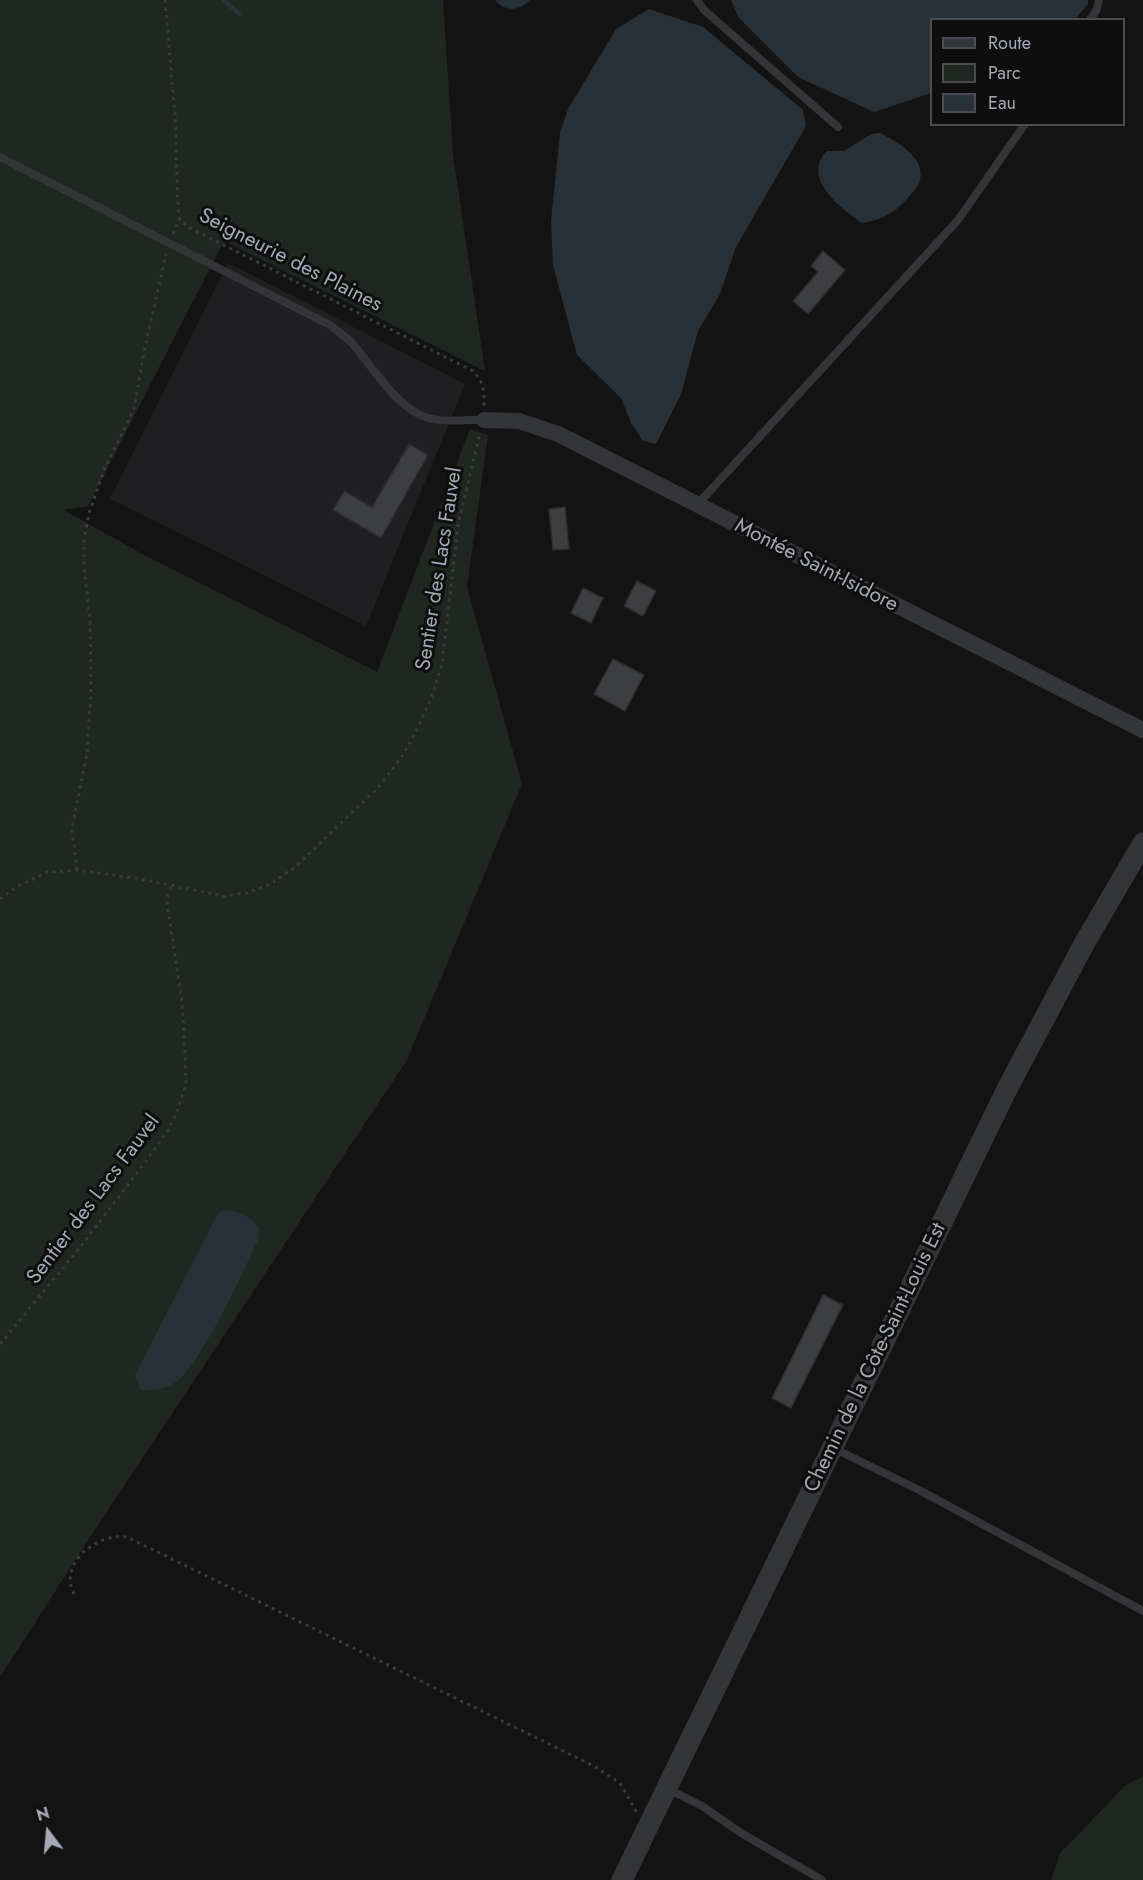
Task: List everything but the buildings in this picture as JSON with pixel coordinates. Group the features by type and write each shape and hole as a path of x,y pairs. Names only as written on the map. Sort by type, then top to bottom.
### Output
{"street":[{"name":"Montée Saint-Isidore","path":"484,420 519,421 548,430 1143,730"},
{"name":"Chemin de la Côte-Saint-Louis Est","path":"622,1880 1024,1054 1143,843"}],"lane":[{"path":"697,0 704,10 838,127"},
{"path":"1091,18 1099,0"},
{"path":"697,506 958,220 1024,126"},
{"path":"0,157 330,325 350,341 392,392 411,410 426,417 441,420 484,420"},
{"path":"833,1448 921,1491 1143,1611"},
{"path":"668,1788 702,1806 741,1833 822,1880"}],"path":[{"name":"Seigneurie des Plaines","path":"165,0 175,115 180,219 186,226 473,371 480,378 484,390 484,420"},
{"path":"77,870 72,828 87,754 91,693 90,620 84,566 84,539 89,513 105,468 134,409 144,352 169,243 180,219"},
{"name":"Sentier des Lacs Fauvel","path":"0,899 18,886 48,872 77,870 134,878 224,896 248,893 271,884 296,866 377,789 403,756 431,699 442,664 458,525 484,420"},
{"name":"Sentier des Lacs Fauvel","path":"0,1344 77,1251 141,1168 168,1130 177,1112 186,1084 182,1002 167,903 172,885"},
{"path":"74,1594 69,1581 76,1560 100,1541 112,1537 128,1537 594,1766 620,1783 636,1812 651,1822"}],"shaded area":[{"path":"228,263 465,384 366,626 110,499"}],"green space":[{"path":"0,0 443,0 453,154 485,371 224,241 88,506 64,510 144,555 377,672 470,429 488,435 467,587 522,784 407,1060 105,1514 0,1677","holes":["258,1227 258,1241 197,1360"]},
{"path":"1143,1776 1143,1880 1051,1880 1060,1853 1125,1786"}],"water":[{"path":"495,0 530,0 512,9 503,7"},
{"path":"731,0 1088,0 1088,4 1076,18 930,18 930,93 874,112 798,77 739,18"},
{"path":"649,9 703,27 803,110 806,126 736,247 720,294 698,331 681,394 656,444 643,441 631,423 621,398 577,355 553,265 551,221 560,133 568,109 616,29"},
{"path":"880,133 908,151 914,158 919,164 920,180 915,190 895,211 877,220 862,223 844,210 827,192 818,172 820,161 827,151 844,151 871,134"},
{"path":"224,1210 243,1215 255,1223 259,1227 258,1241 207,1341 184,1375 165,1387 141,1390 135,1375 218,1213"}],"waterway":[{"path":"224,0 239,14"}]}
